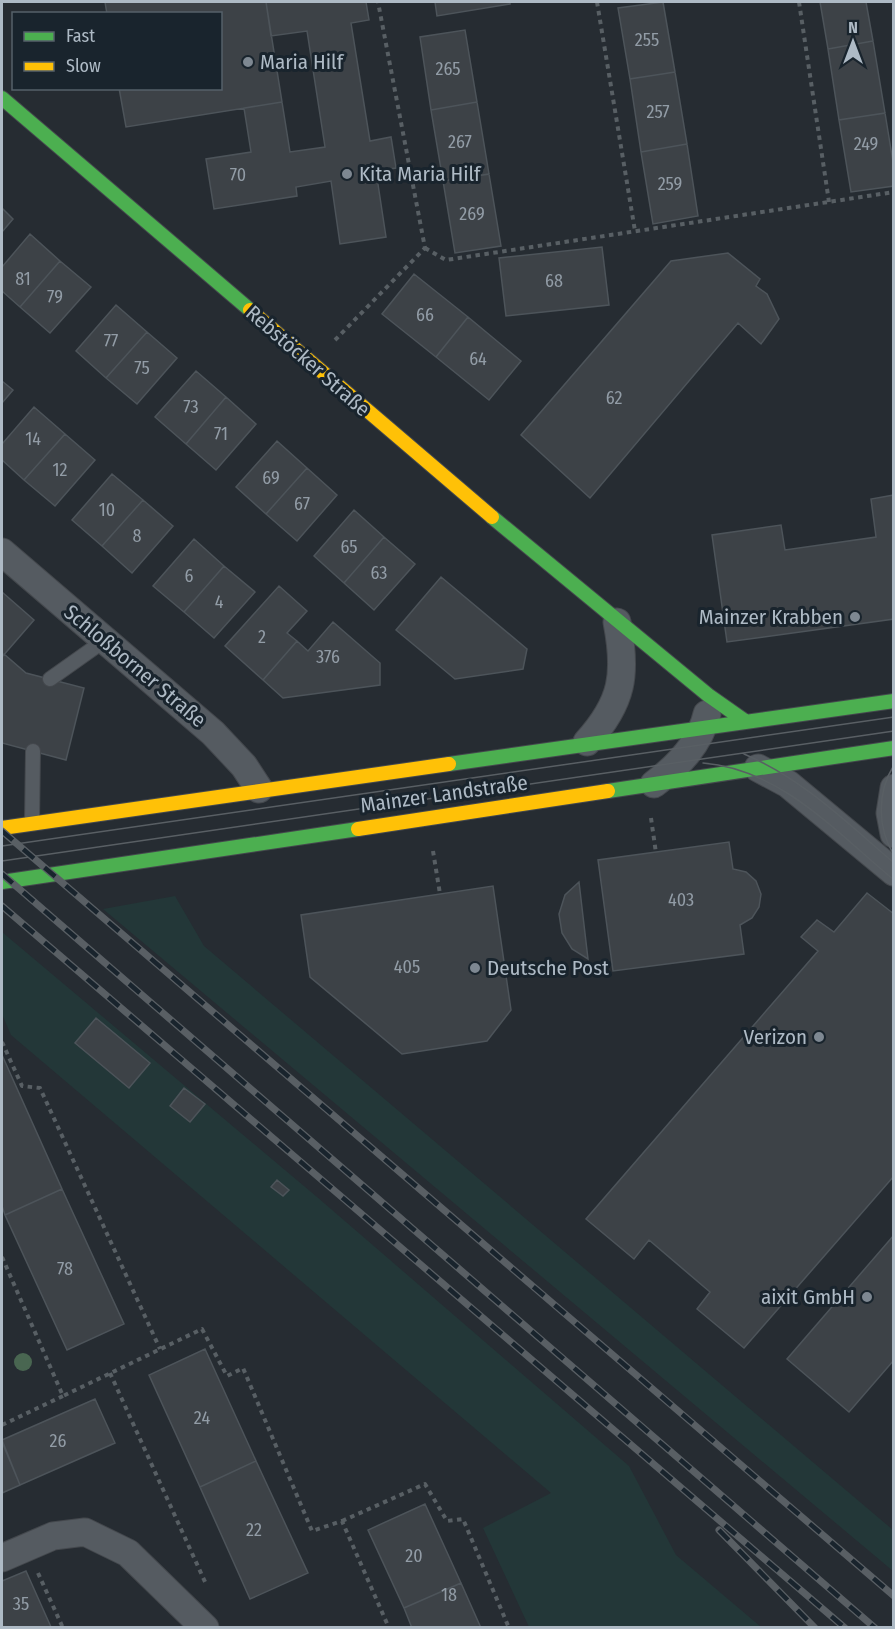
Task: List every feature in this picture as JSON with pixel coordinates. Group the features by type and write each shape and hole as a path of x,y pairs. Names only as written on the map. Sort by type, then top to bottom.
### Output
{"main road":[{"name":"Rebstöcker Straße","path":"2,98 617,622 708,695 745,721"},
{"name":"Mainzer Landstraße","path":"2,828 587,742 894,701"},
{"name":"Mainzer Landstraße","path":"2,882 894,748"}],"street":[{"name":"Schloßborner Straße","path":"2,552 213,732 244,766 259,789"},
{"path":"587,742 604,724 621,686 623,663 617,622"},
{"path":"654,784 693,747 704,727 708,695"},
{"path":"758,768 788,784 894,872"},
{"path":"894,788 890,813 894,834"},
{"path":"2,1558 53,1536 85,1532 128,1553 205,1628"}],"lane":[{"path":"50,679 105,640"},
{"path":"32,823 33,751"}],"path":[{"path":"378,2 425,248 446,260 894,192"},
{"path":"597,2 635,231"},
{"path":"799,2 829,202"},
{"path":"312,364 425,248"},
{"path":"650,813 656,853"},
{"path":"432,846 440,894"},
{"path":"2,1042 22,1086 39,1088 160,1349"},
{"path":"2,1257 63,1396"},
{"path":"2,1425 202,1329 227,1376 243,1368 312,1531 342,1521 425,1484 447,1521 463,1519 509,1628"},
{"path":"110,1373 206,1585"},
{"path":"342,1521 389,1628"},
{"path":"26,1547 63,1628"}],"green space":[{"path":"175,896 204,946 893,1530 893,1571 103,909"},
{"path":"2,932 317,1197 629,1466 676,1555 761,1627 529,1627 483,1528 551,1493 11,1035 2,1014"}],"building":[{"name":"Maria Hilf","path":"105,2 266,2 282,102 126,127 119,90 222,90 222,12 107,12"},
{"path":"266,2 366,2 369,20 351,23 370,141 391,137 396,168 376,171 386,237 340,244 331,181 296,187 297,196 214,209 206,159 251,152 244,108 282,102 290,152 325,147 307,31 271,36"},
{"path":"435,2 510,2 510,4 437,16"},
{"path":"663,2 675,72 630,79 618,8"},
{"path":"820,2 866,2 873,41 828,49"},
{"path":"465,30 477,102 431,110 420,37"},
{"path":"873,41 885,113 839,120 828,49"},
{"path":"675,72 687,144 641,152 630,79"},
{"path":"477,102 489,174 443,181 431,110"},
{"path":"885,113 894,168 894,186 851,192 839,120"},
{"path":"687,144 698,216 653,224 641,152"},
{"path":"489,174 501,246 455,253 443,181"},
{"path":"2,208 13,219 2,232"},
{"path":"30,234 60,261 20,307 2,291 2,267"},
{"path":"602,247 609,305 506,316 499,258"},
{"path":"728,253 760,279 756,286 767,294 779,319 761,344 738,323 590,498 521,435 671,261"},
{"path":"60,261 91,287 50,333 20,307"},
{"path":"414,274 468,317 436,357 382,314"},
{"path":"116,305 147,332 106,378 76,351"},
{"path":"468,317 521,361 489,400 436,357"},
{"path":"147,332 177,358 137,404 106,378"},
{"path":"196,371 226,397 186,444 155,417"},
{"path":"2,381 13,390 2,403"},
{"path":"226,397 256,424 216,470 186,444"},
{"path":"34,407 65,434 24,480 2,460 2,444"},
{"path":"65,434 95,460 55,506 24,480"},
{"path":"277,441 307,468 266,514 236,487"},
{"path":"307,468 337,495 297,541 266,514"},
{"path":"112,474 143,500 102,546 72,520"},
{"path":"894,495 894,619 727,642 712,535 781,525 785,550 876,537 871,499"},
{"path":"143,500 173,526 132,573 102,546"},
{"path":"354,510 384,537 344,583 314,556"},
{"path":"384,537 415,564 374,610 344,583"},
{"path":"194,539 224,566 184,612 153,586"},
{"path":"224,566 255,592 214,638 184,612"},
{"path":"441,577 527,649 523,669 455,679 396,630"},
{"path":"279,586 307,611 287,633 297,641 263,680 225,646"},
{"path":"2,592 34,620 2,657"},
{"path":"333,622 380,663 380,685 283,698 263,680 297,641 308,651"},
{"path":"4,654 26,673 84,688 66,760 2,743 2,657"},
{"path":"729,842 733,869 746,872 756,881 761,894 759,907 752,918 740,925 744,954 613,971 598,860"},
{"path":"579,882 588,959 572,949 562,933 559,914 565,895"},
{"path":"493,886 511,1010 487,1041 402,1054 310,977 301,915"},
{"name":"Verizon","path":"867,893 894,914 894,1176 744,1348 697,1309 710,1292 649,1240 634,1259 586,1219 818,951 801,937 817,920 834,932"},
{"path":"96,1018 150,1063 129,1088 75,1043"},
{"path":"2,1055 62,1189 5,1215 2,1206"},
{"path":"184,1088 205,1104 190,1122 170,1106"},
{"path":"277,1180 289,1190 283,1196 271,1187"},
{"path":"62,1189 124,1324 67,1350 5,1215"},
{"name":"aixit GmbH","path":"894,1235 894,1360 849,1412 787,1359"},
{"path":"205,1349 256,1461 200,1487 149,1375"},
{"path":"95,1399 115,1443 20,1485 2,1440"},
{"path":"2,1442 20,1485 2,1493"},
{"path":"256,1461 308,1573 250,1599 200,1487"},
{"path":"425,1504 461,1583 404,1608 368,1530"},
{"path":"26,1571 51,1627 2,1628 2,1581"},
{"path":"461,1583 481,1628 412,1628 404,1608"}],"tram line":[{"path":"2,846 894,717"},
{"path":"2,861 894,731"},
{"path":"744,754 804,788 894,863"},
{"path":"703,763 731,768 758,777 783,790 829,824 894,880"},
{"path":"894,765 884,787 881,810 884,833 894,855"}],"railway":[{"path":"2,831 894,1596"},
{"path":"2,874 875,1628"},
{"path":"2,906 845,1628"},
{"path":"719,1530 815,1628"}],"traffic: fast":[{"path":"2,98 250,310"},
{"path":"492,517 708,695 745,721"},
{"path":"449,764 894,701"},
{"path":"608,791 894,748"},
{"path":"2,882 358,829"}],"traffic: slow":[{"path":"250,310 492,517"},
{"path":"2,828 449,764"},
{"path":"358,829 608,791"}],"place":[{"name":"Maria Hilf","path":"248,62"},
{"name":"Kita Maria Hilf","path":"347,174"},
{"name":"Mainzer Krabben","path":"855,617"},
{"name":"Deutsche Post","path":"475,968"},
{"name":"Verizon","path":"819,1037"},
{"name":"aixit GmbH","path":"867,1297"}]}
